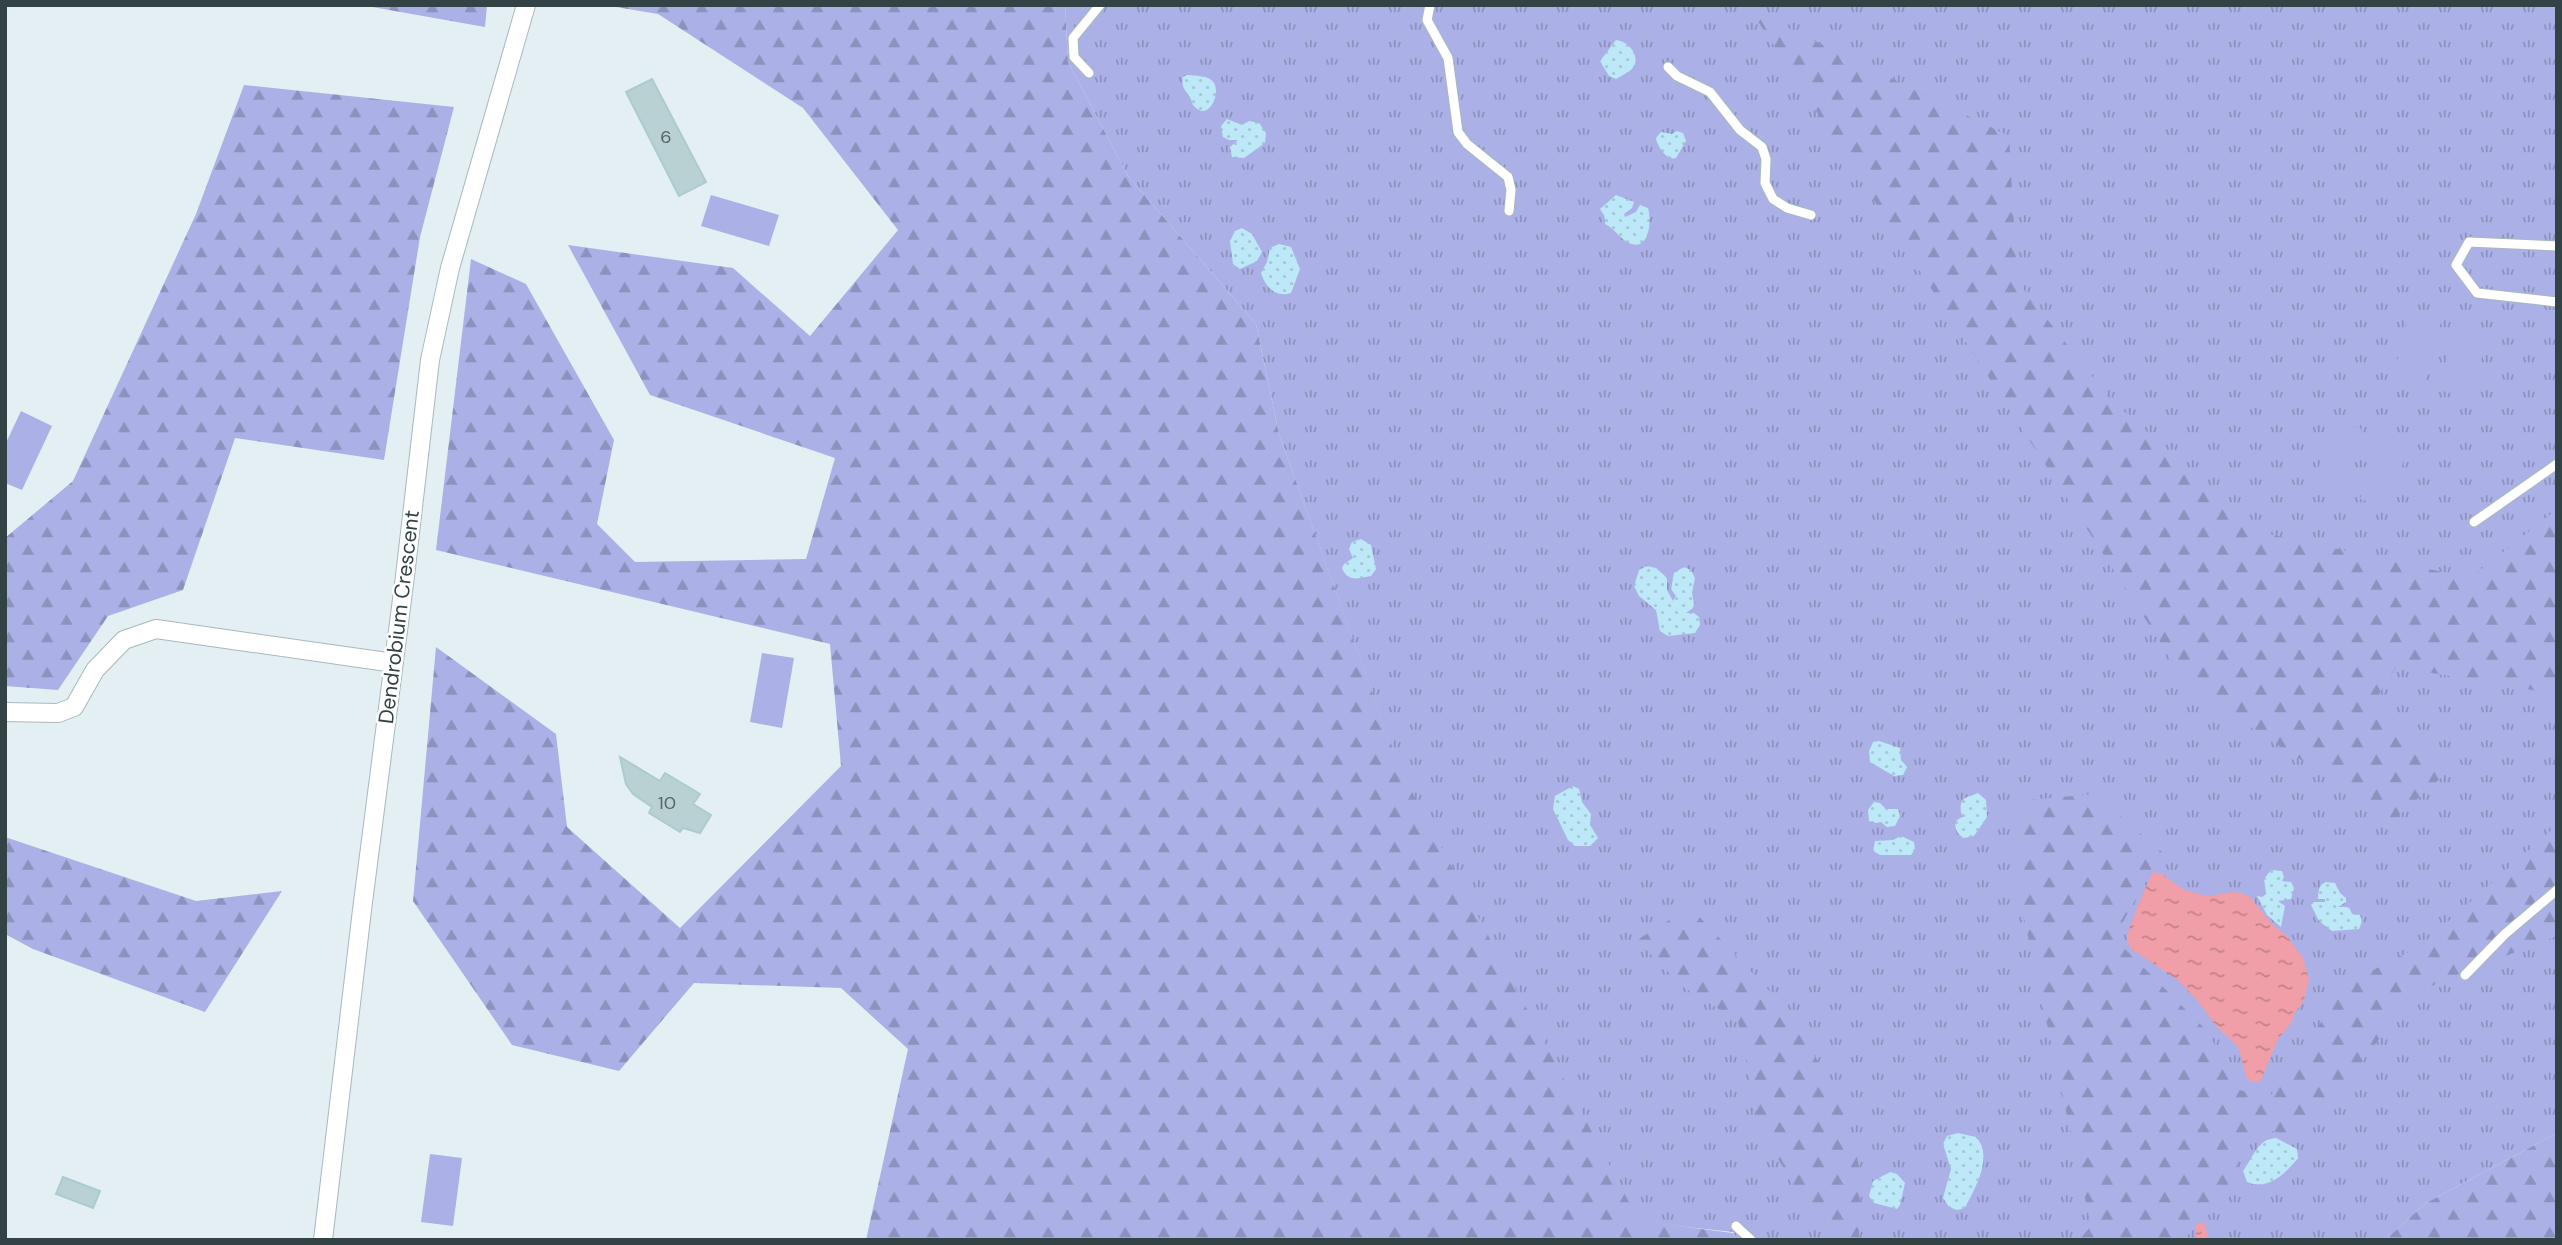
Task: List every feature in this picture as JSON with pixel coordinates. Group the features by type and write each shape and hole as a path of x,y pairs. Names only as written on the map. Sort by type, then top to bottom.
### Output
{"street":[{"name":"Dendrobium Crescent","path":"323,1240 430,360 440,309 526,5"},
{"path":"5,712 58,713 74,707 95,670 124,639 156,629 394,663"}],"lane":[{"path":"1089,73 1074,57 1073,38 1100,5"},
{"path":"1430,5 1427,20 1448,58 1458,132 1467,144 1508,177 1511,190 1508,211"},
{"path":"1668,67 1677,76 1710,92 1740,130 1762,147 1766,159 1765,183 1773,199 1787,208 1811,215"},
{"path":"2557,246 2469,242 2456,265 2477,293 2557,302"},
{"path":"2474,522 2557,464"},
{"path":"2465,975 2505,934 2557,890"},
{"path":"1736,1226 1751,1240"}],"green space":[{"path":"361,5 487,5 485,27"},
{"path":"604,5 1065,5 1068,62 1128,176 1256,324 1279,434 1400,769 1639,1221 1733,1233 1737,1240 866,1240 908,1049 841,988 694,983 619,1071 512,1045 413,901 436,647 556,734 567,827 680,928 841,766 830,644 436,550 471,259 526,284 614,440 597,524 635,562 806,559 835,458 650,395 568,245 733,268 810,336 898,230 803,108 658,14"},
{"path":"1065,5 2557,5 2557,1133 2426,1203 2385,1240 1737,1240 1733,1232 1639,1222 1400,770 1279,434 1256,324 1128,176 1068,62"},
{"path":"1750,9 2009,136 2017,281 2109,398 2260,532 2470,578 2557,509 2557,707 2533,690 2396,667 2366,715 2419,739 2443,776 2394,820 2190,688"},
{"path":"244,85 454,107 420,237 384,460 235,438 183,590 108,616 58,690 5,686 5,538 73,481 196,214"},
{"path":"711,195 779,215 769,246 701,226"},
{"path":"2410,310 2442,318 2424,386 2393,378"},
{"path":"2457,323 2489,331 2471,398 2439,390"},
{"path":"21,411 52,426 22,490 5,483 5,445"},
{"path":"2331,421 2362,429 2344,497 2313,489"},
{"path":"2378,432 2409,440 2391,508 2360,499"},
{"path":"762,653 794,658 782,728 750,722"},
{"path":"2095,794 2162,852 2114,938 2210,1034 2232,1088 2269,1098 2349,982 2419,947 2557,825 2557,936 2439,982 2407,1001 2306,1138 2253,1127 2231,1181 2184,1240 2079,1240 2091,1226 2017,886 2019,801"},
{"path":"5,837 196,901 282,891 205,1012 33,949 5,934"},
{"path":"1690,907 1782,1004 1846,1106 1860,1171 1859,1236 1862,1240 1828,1240 1759,1128 1738,1021 1683,987 1637,940"},
{"path":"2557,1133 2557,1240 2385,1240 2426,1203"},
{"path":"430,1154 462,1158 453,1226 421,1222"}],"sand":[{"path":"1616,40 1630,47 1636,60 1631,70 1616,79 1609,76 1600,61"},
{"path":"1183,77 1206,77 1213,82 1216,94 1206,110 1201,111 1194,106 1184,88"},
{"path":"1227,119 1242,125 1249,121 1259,123 1266,133 1265,143 1244,158 1232,157 1230,147 1238,140 1223,137 1221,126"},
{"path":"1677,131 1683,133 1686,141 1676,158 1673,158 1663,152 1656,138 1661,132 1672,134"},
{"path":"1616,195 1634,202 1632,208 1624,214 1625,217 1636,212 1640,205 1648,208 1649,228 1640,244 1627,242 1605,224 1600,209"},
{"path":"1242,228 1252,234 1262,252 1257,261 1240,269 1233,264 1230,241 1235,231"},
{"path":"1279,244 1291,247 1300,269 1291,293 1286,294 1272,290 1261,273 1270,248"},
{"path":"1361,539 1371,545 1376,569 1371,576 1351,578 1342,568 1353,558 1349,549 1352,542"},
{"path":"1647,566 1656,568 1665,576 1667,590 1673,601 1676,596 1671,589 1674,573 1684,567 1691,570 1695,578 1692,593 1694,604 1686,613 1694,613 1699,617 1700,625 1695,633 1668,636 1660,631 1656,610 1639,596 1634,586 1639,570"},
{"path":"1879,741 1900,748 1901,760 1907,767 1903,775 1894,776 1870,762 1869,751 1873,742"},
{"path":"1573,786 1579,789 1582,802 1591,814 1590,825 1598,838 1590,846 1575,846 1568,840 1553,809 1555,796"},
{"path":"1978,793 1986,800 1987,817 1974,836 1964,838 1956,828 1957,820 1964,816 1961,813 1961,804 1964,799"},
{"path":"1874,802 1880,803 1886,809 1898,809 1900,816 1895,826 1887,827 1881,822 1869,821 1868,810"},
{"path":"1901,836 1914,842 1915,849 1911,855 1880,855 1873,851 1875,841 1893,840"},
{"path":"2271,870 2282,871 2282,881 2291,882 2294,888 2291,899 2278,901 2285,906 2281,927 2267,915 2257,896 2266,894 2264,879"},
{"path":"2325,882 2335,883 2346,898 2346,902 2338,907 2349,907 2352,914 2360,915 2362,921 2359,929 2332,931 2319,921 2311,905 2314,902 2325,902 2325,899 2318,899 2319,889"},
{"path":"1958,1133 1976,1137 1981,1145 1983,1163 1965,1208 1957,1210 1949,1207 1943,1198 1951,1169 1943,1144 1947,1136"},
{"path":"2276,1138 2297,1149 2298,1158 2288,1170 2269,1183 2247,1182 2243,1171 2256,1150 2265,1141"},
{"path":"1890,1172 1897,1174 1905,1183 1897,1209 1874,1203 1869,1196 1873,1181"}],"water":[{"path":"2153,872 2162,874 2181,888 2194,893 2209,896 2233,892 2250,897 2273,925 2287,936 2303,958 2309,979 2304,1000 2292,1022 2278,1039 2260,1082 2247,1079 2238,1047 2218,1028 2178,980 2131,949 2127,941 2128,934"},
{"path":"2204,1222 2209,1240 2196,1240 2196,1224"}],"building":[{"path":"652,79 706,182 679,196 626,92"},
{"path":"620,757 660,781 665,773 700,794 693,804 711,815 700,833 683,828 680,832 649,813 652,807 633,794 626,784"},
{"path":"63,1177 100,1191 93,1208 56,1194"}]}
